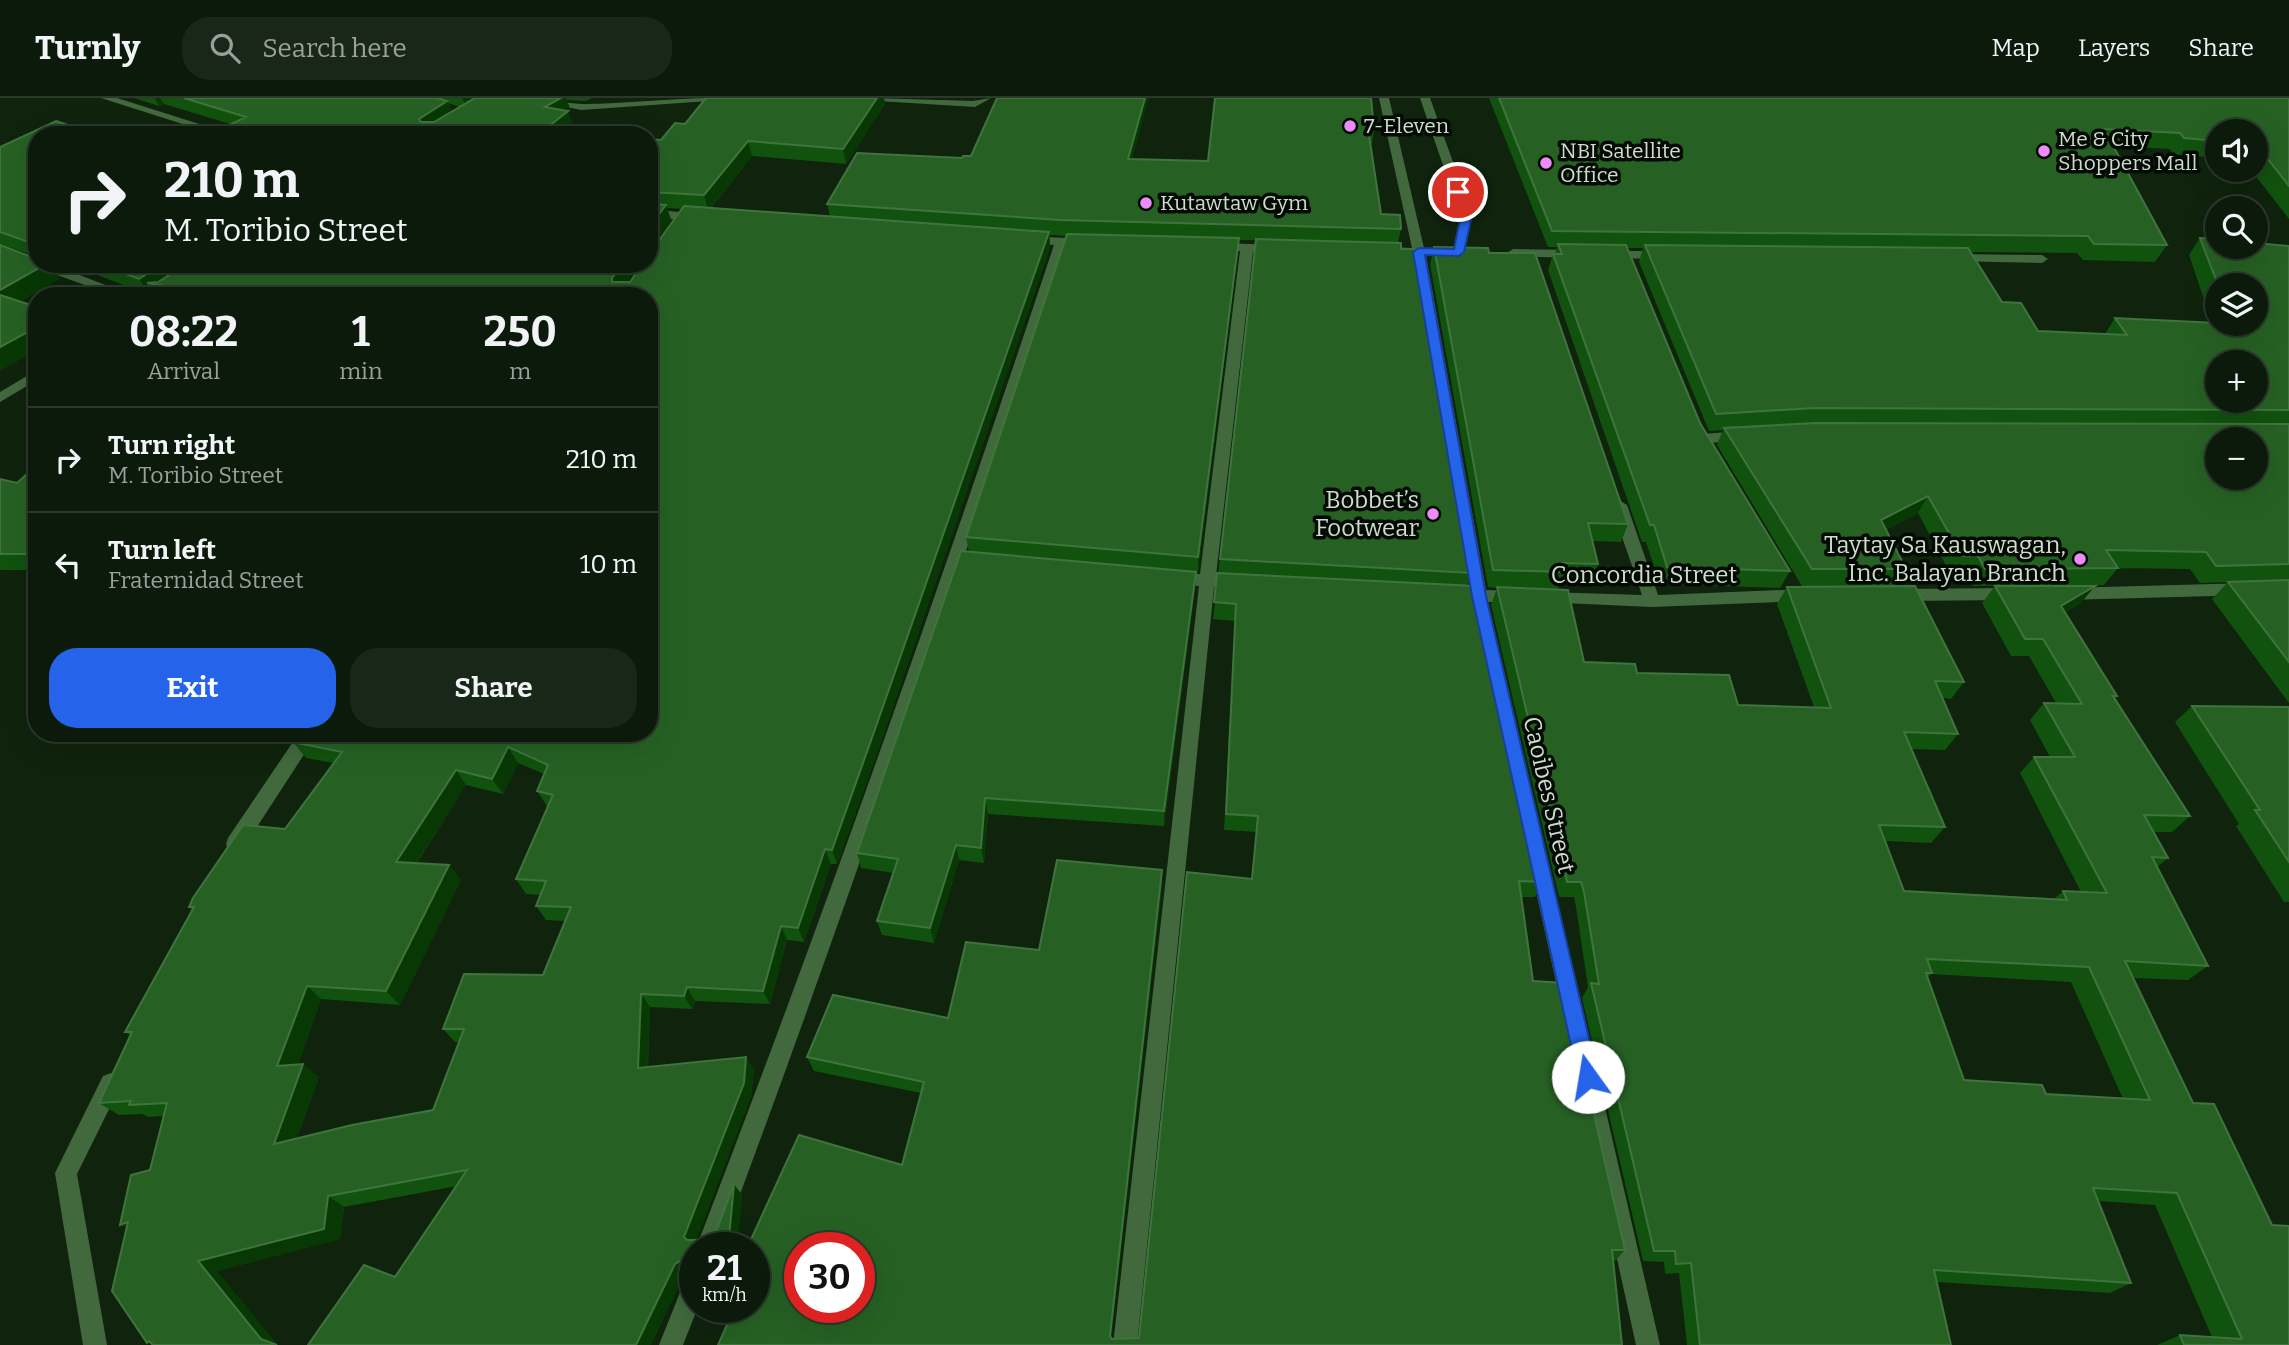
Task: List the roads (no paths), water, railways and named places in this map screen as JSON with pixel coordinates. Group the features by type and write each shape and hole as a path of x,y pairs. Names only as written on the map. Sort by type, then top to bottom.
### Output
{"street":[{"path":"106,98 199,126"},
{"path":"528,98 581,107 709,98"},
{"path":"878,98 975,104 986,98"},
{"name":"Caoibes Street","path":"1384,98 1419,252 1479,596 1648,1345"},
{"path":"1379,251 1465,253 1466,215 1425,98"},
{"path":"658,215 680,221 710,219"},
{"path":"1007,239 1101,243"},
{"path":"714,1232 799,1012 965,560 1061,242"},
{"path":"1207,247 1287,249"},
{"path":"1125,1345 1207,581 1247,248"},
{"path":"1496,253 1536,260 1593,255 1629,261 1682,256"},
{"path":"1931,258 2042,259"},
{"path":"64,273 103,287"},
{"path":"0,398 28,380"},
{"path":"1703,438 1754,436"},
{"path":"1613,485 1652,601"},
{"path":"1151,576 1261,584"},
{"path":"1879,595 2289,588"},
{"name":"Concordia Street","path":"1438,594 1652,601 1793,589 1824,595"},
{"path":"224,860 303,742"},
{"path":"95,1345 66,1173 120,1065"},
{"path":"671,1345 680,1323"}],"place":[{"name":"7-Eleven","path":"1350,126"},
{"name":"Me & City Shoppers Mall","path":"2044,151"},
{"name":"NBI Satellite Office","path":"1546,163"},
{"name":"Kutawtaw Gym","path":"1146,203"},
{"name":"Bobbet’s Footwear","path":"1433,514"},
{"name":"Taytay Sa Kauswagan, Inc. Balayan Branch","path":"2080,559"}]}
